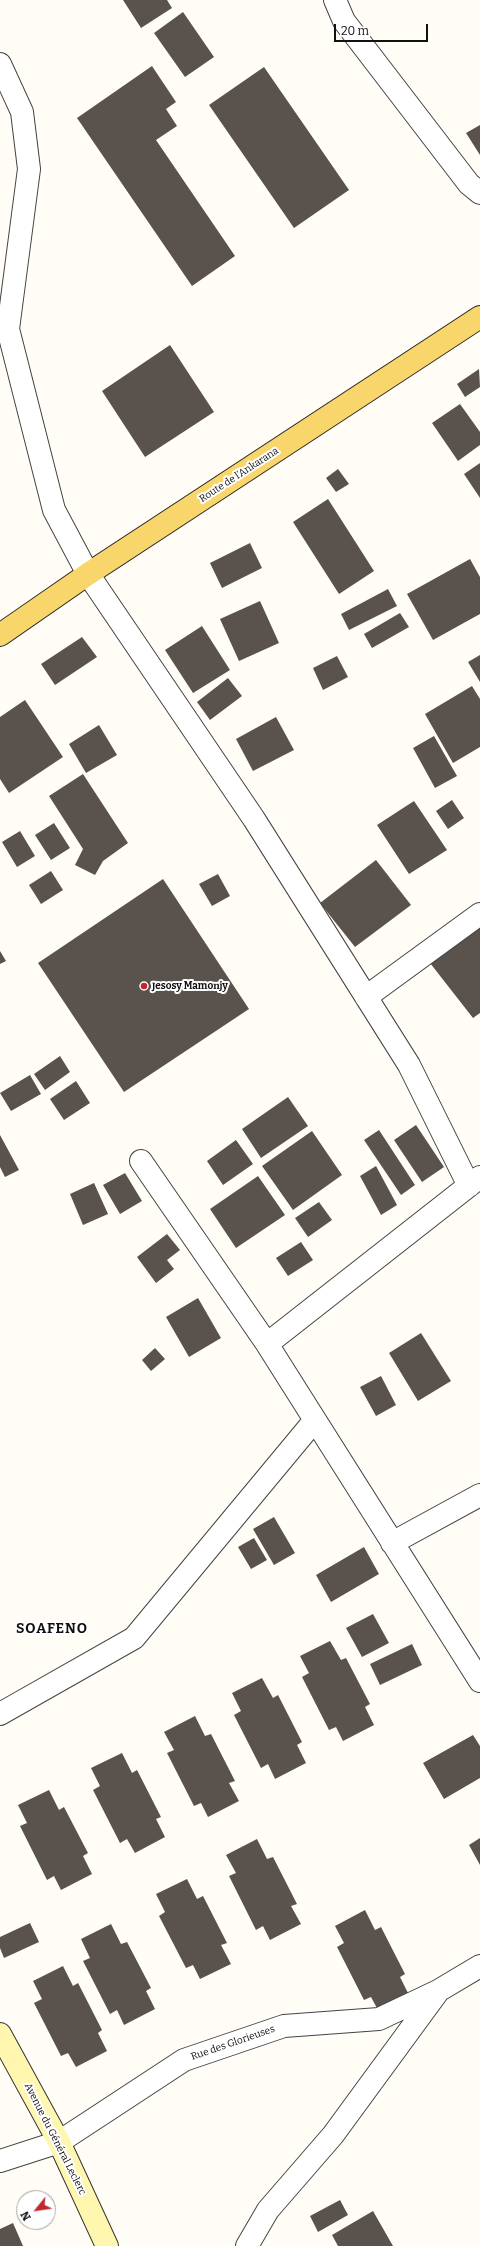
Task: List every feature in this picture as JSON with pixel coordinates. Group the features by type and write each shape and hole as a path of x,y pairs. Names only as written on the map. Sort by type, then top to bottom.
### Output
{"main road":[{"name":"Route de l'Ankarana","path":"0,635 88,574 480,317"},
{"name":"Avenue du Général Leclerc","path":"0,2034 59,2142 107,2246"}],"street":[{"path":"335,0 344,21 469,184 480,193"},
{"path":"0,64 22,112 29,169 8,329 54,510 88,574 254,820 409,1065 474,1181 267,1344"},
{"path":"366,997 480,914"},
{"path":"141,1161 267,1344 480,1682"},
{"path":"0,1714 134,1638 315,1420"},
{"path":"392,1543 480,1495"},
{"name":"Rue des Glorieuses","path":"0,2161 59,2142 184,2060 284,2026 379,2019 438,1992 480,1966"},
{"path":"247,2246 268,2210 333,2135 438,1992"}],"building":[{"path":"123,0 167,0 172,8 141,28"},
{"path":"183,12 214,57 185,77 154,33"},
{"path":"152,66 176,102 166,109 177,126 156,140 235,256 192,286 77,118"},
{"path":"264,67 349,190 294,228 209,105"},
{"path":"480,125 480,155 466,133"},
{"path":"170,345 214,412 145,457 102,391"},
{"path":"479,369 480,387 465,397 457,384"},
{"path":"460,404 480,432 480,445 458,461 432,423"},
{"path":"480,463 480,498 464,474"},
{"path":"338,469 349,484 336,492 326,478"},
{"path":"328,499 374,571 339,594 293,522"},
{"path":"250,543 262,568 222,588 210,563"},
{"path":"470,559 480,577 480,614 433,640 407,594"},
{"path":"388,589 397,606 349,630 341,614"},
{"path":"260,601 279,643 239,661 220,619"},
{"path":"400,613 409,627 372,648 364,634"},
{"path":"202,626 230,670 193,693 165,650"},
{"path":"82,637 97,657 55,685 41,664"},
{"path":"480,655 480,682 468,662"},
{"path":"337,656 348,677 323,690 313,668"},
{"path":"228,678 242,696 210,720 197,702"},
{"path":"472,686 480,699 480,747 453,763 425,714"},
{"path":"25,700 63,757 9,793 0,779 0,717"},
{"path":"276,717 294,750 253,771 236,739"},
{"path":"99,725 117,755 86,773 69,744"},
{"path":"434,736 457,776 435,788 413,748"},
{"path":"83,774 128,843 103,861 95,875 75,865 83,849 49,796"},
{"path":"452,800 464,818 448,829 436,811"},
{"path":"414,801 447,850 409,874 377,825"},
{"path":"54,823 70,848 51,860 35,835"},
{"path":"20,831 35,856 17,867 2,842"},
{"path":"376,860 411,905 355,947 320,903"},
{"path":"51,871 63,890 41,904 29,885"},
{"path":"218,874 230,896 212,906 199,884"},
{"name":"Jesosy Mamonjy","path":"163,879 249,1009 124,1092 38,963"},
{"path":"480,923 480,1013 473,1018 430,963"},
{"path":"0,951 6,961 0,964"},
{"path":"60,1056 70,1072 45,1090 34,1074"},
{"path":"30,1075 41,1094 11,1111 0,1093"},
{"path":"76,1081 90,1103 64,1120 50,1099"},
{"path":"288,1097 308,1126 261,1158 242,1129"},
{"path":"416,1125 444,1167 422,1182 394,1140"},
{"path":"379,1130 415,1185 401,1195 364,1140"},
{"path":"312,1131 342,1175 293,1210 262,1166"},
{"path":"0,1135 19,1170 5,1177 0,1167"},
{"path":"236,1140 253,1164 223,1185 207,1161"},
{"path":"376,1166 397,1205 381,1215 360,1176"},
{"path":"125,1173 142,1201 120,1214 103,1185"},
{"path":"258,1176 285,1215 236,1248 210,1209"},
{"path":"94,1183 108,1214 83,1225 70,1194"},
{"path":"319,1202 332,1220 308,1237 295,1218"},
{"path":"167,1234 180,1250 167,1260 174,1269 156,1283 137,1257"},
{"path":"301,1242 313,1260 288,1276 276,1258"},
{"path":"198,1298 221,1338 189,1357 166,1317"},
{"path":"421,1333 451,1381 418,1401 389,1353"},
{"path":"155,1348 165,1359 151,1371 142,1360"},
{"path":"381,1376 396,1405 376,1416 360,1387"},
{"path":"274,1517 295,1553 274,1565 253,1529"},
{"path":"254,1538 267,1560 251,1569 238,1547"},
{"path":"364,1547 379,1574 331,1602 316,1575"},
{"path":"373,1614 389,1643 362,1657 346,1628"},
{"path":"330,1641 341,1660 346,1658 370,1704 365,1707 374,1725 343,1741 336,1727 329,1730 302,1677 309,1673 300,1656"},
{"path":"412,1644 422,1665 380,1685 370,1664"},
{"path":"262,1678 273,1698 278,1695 302,1742 297,1745 306,1763 275,1779 268,1764 261,1768 234,1715 241,1711 232,1693"},
{"path":"195,1716 205,1736 211,1734 235,1781 229,1783 239,1801 208,1817 201,1803 194,1806 167,1753 174,1750 164,1732"},
{"path":"473,1735 480,1746 480,1778 444,1799 423,1763"},
{"path":"122,1753 132,1773 137,1770 161,1817 156,1819 165,1837 135,1853 127,1839 120,1843 93,1790 100,1786 91,1768"},
{"path":"49,1790 59,1810 64,1807 88,1853 83,1856 92,1874 61,1890 54,1876 47,1880 20,1826 27,1823 18,1805"},
{"path":"480,1838 480,1865 469,1845"},
{"path":"257,1839 267,1859 273,1857 297,1904 291,1906 301,1924 270,1940 263,1926 256,1930 229,1876 236,1873 226,1855"},
{"path":"187,1879 197,1899 203,1896 227,1943 221,1945 231,1964 200,1979 193,1965 186,1968 159,1916 165,1912 156,1894"},
{"path":"365,1910 375,1930 381,1927 405,1974 400,1977 409,1995 378,2010 371,1997 364,2000 337,1947 344,1943 335,1926"},
{"path":"30,1923 39,1942 4,1958 0,1948 0,1937"},
{"path":"111,1924 121,1944 127,1942 151,1988 146,1991 155,2009 124,2025 117,2010 110,2014 83,1961 90,1958 81,1939"},
{"path":"63,1966 73,1986 78,1983 102,2030 98,2033 107,2051 76,2067 68,2053 61,2056 34,2003 42,1999 33,1981"},
{"path":"340,2200 348,2215 318,2232 310,2216"},
{"path":"373,2211 393,2246 338,2246 332,2235"},
{"path":"13,2223 23,2246 0,2246 0,2229"}],"place":[{"name":"Jesosy Mamonjy","path":"144,986"}],"district":[{"name":"SOAFENO","path":"52,1629"}]}
